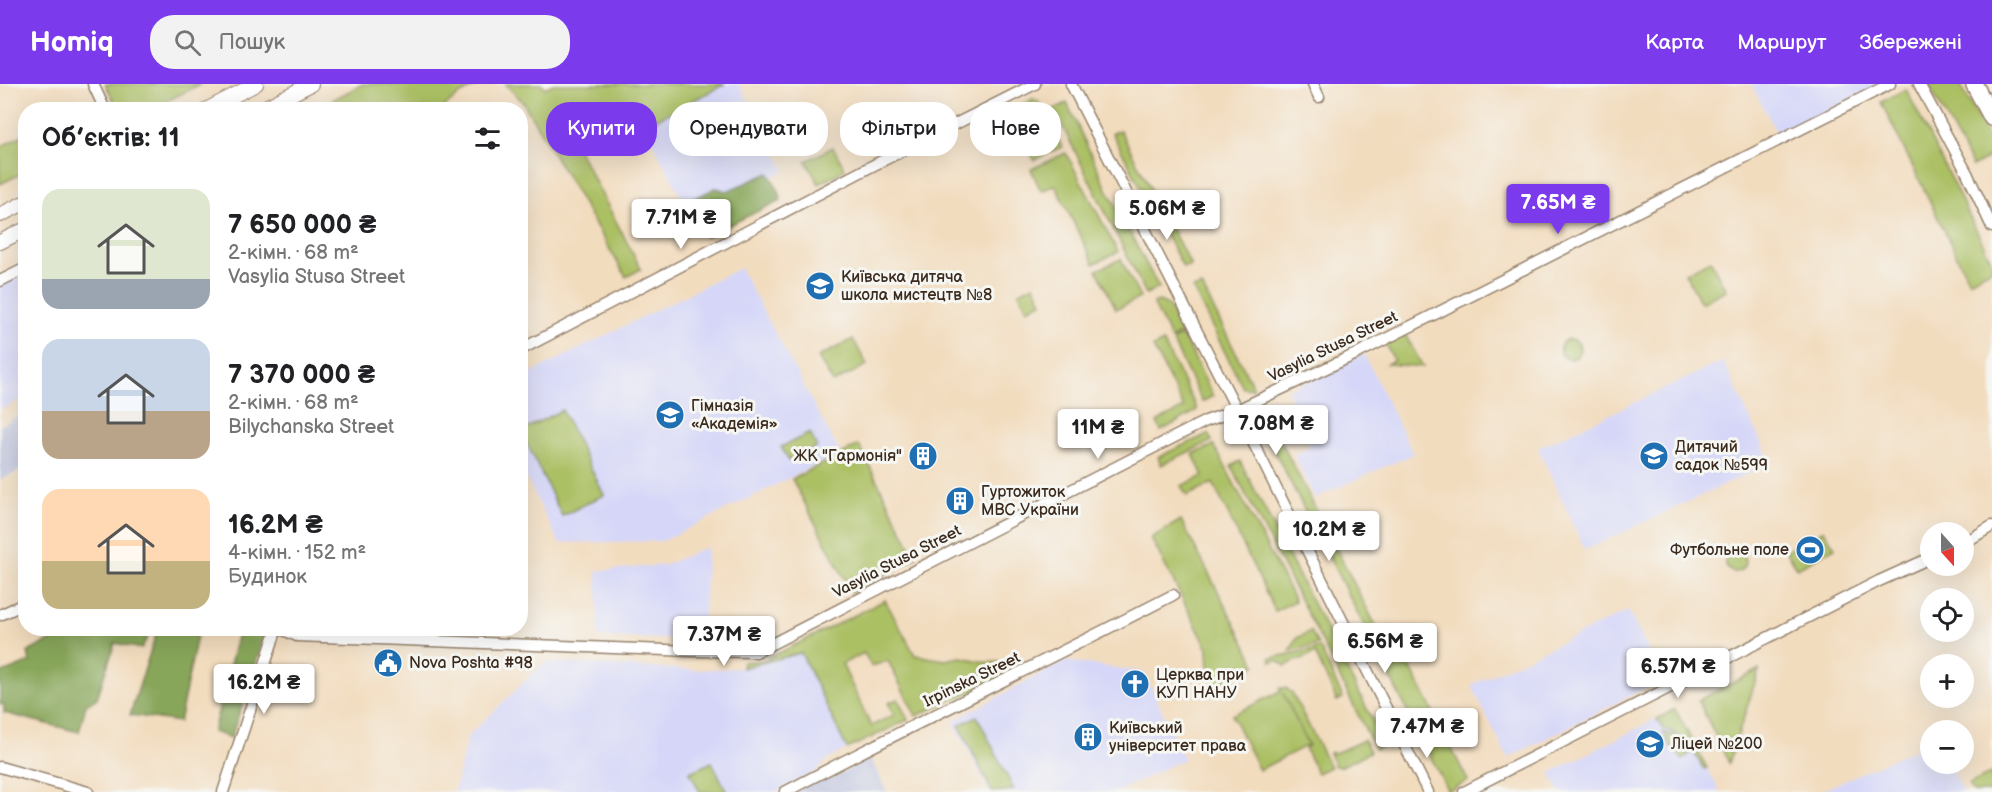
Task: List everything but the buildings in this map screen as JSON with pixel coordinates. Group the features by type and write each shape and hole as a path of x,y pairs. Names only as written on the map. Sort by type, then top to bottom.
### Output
{"highway":[{"path":"1974,84 1992,118"}],"main road":[{"path":"221,102 256,84"},
{"path":"276,102 311,84"},
{"path":"0,215 18,206"},
{"path":"0,242 18,232"}],"street":[{"path":"93,84 101,102"},
{"path":"1071,84 1428,792"},
{"path":"1312,84 1319,97"},
{"name":"Vasylia Stusa Street","path":"297,636 756,652 1151,448 1206,421 1237,411 1356,354 1890,84"},
{"path":"1919,84 1967,173 1992,226"},
{"path":"528,346 1029,85"},
{"path":"0,281 18,272"},
{"path":"1974,537 1992,526"},
{"path":"1464,792 1879,581 1920,563"},
{"name":"Irpinska Street","path":"785,792 859,752 1173,596"},
{"path":"0,615 18,607"},
{"path":"223,792 275,636"},
{"path":"0,767 88,792"}],"shaded area":[{"path":"725,84 739,84 749,102 690,102"},
{"path":"1751,84 1882,84 1778,135"},
{"path":"669,113 669,156 778,156 785,170 693,219 657,151 657,119"},
{"name":"Гімназія «Академія»","path":"740,268 840,453 663,541 559,543 528,482 528,374"},
{"path":"17,275 18,277 18,401 0,410 0,284"},
{"path":"1364,354 1413,454 1315,498 1294,455 1310,447 1291,403 1288,390"},
{"name":"Дитячий садок №599","path":"1723,361 1771,463 1585,550 1538,448"},
{"path":"18,417 18,471 0,480 0,426"},
{"path":"707,547 703,640 598,637 597,571 665,565"},
{"path":"1628,611 1663,679 1508,758 1471,685"},
{"path":"801,653 847,749 827,760 815,772 776,792 454,792 468,736 545,662 694,670 742,668"},
{"path":"1065,661 1144,672 1184,759 1116,792 990,792 953,721"},
{"name":"Ліцей №200","path":"1675,709 1720,792 1560,792 1550,773"},
{"path":"1920,747 1920,774 1955,774 1963,792 1819,792"},
{"path":"870,758 887,792 794,792 829,775 832,778"}],"green space":[{"path":"105,84 201,84 165,102 114,102"},
{"path":"363,84 480,84 450,102 328,102"},
{"path":"505,84 542,84 545,88 553,84 725,84 690,102 669,102 669,113 657,119 657,102 546,102 546,141 528,110 528,102 523,102"},
{"path":"1928,84 1960,84 1992,145 1992,155 1973,167"},
{"path":"1906,89 1992,262 1992,269 1969,281 1881,102"},
{"path":"1067,103 1107,189 1159,288 1146,294 1061,123 1061,106"},
{"path":"1120,130 1191,266 1183,267 1112,133"},
{"path":"18,138 18,175 0,184 0,147"},
{"path":"833,147 845,169 819,184 806,161 816,156 828,156 828,150"},
{"path":"1066,153 1118,252 1094,264 1055,185 1041,191 1031,169"},
{"path":"555,156 582,156 641,269 626,277"},
{"path":"769,173 779,191 781,200 705,237 686,202 716,188 727,191"},
{"path":"1121,259 1140,298 1116,309 1097,270"},
{"path":"1710,260 1726,290 1701,303 1685,273"},
{"path":"1034,285 1042,302 1027,309 1019,292"},
{"path":"1202,286 1254,389 1243,388 1193,289"},
{"path":"1159,301 1168,305 1182,333 1171,339 1153,303"},
{"path":"1183,335 1213,396 1202,402 1172,340"},
{"path":"1402,335 1406,336 1423,367 1387,364 1394,360 1385,343"},
{"path":"853,339 867,365 833,383 818,357"},
{"path":"1570,339 1577,342 1580,349 1577,356 1570,359 1563,356 1560,349 1563,342"},
{"path":"1163,342 1197,409 1161,431 1157,422 1184,408 1153,347"},
{"path":"562,410 604,495 562,516 528,446 528,427"},
{"path":"1268,416 1380,634 1371,639 1261,425"},
{"path":"810,433 817,447 789,461 781,447"},
{"path":"1208,434 1212,441 1161,465 1158,457"},
{"path":"859,445 916,558 852,593 792,479"},
{"path":"1214,445 1295,601 1275,611 1213,483 1187,496 1181,486 1203,476 1193,454"},
{"path":"1240,461 1385,744 1375,749 1231,466"},
{"path":"1181,520 1256,665 1216,687 1209,672 1208,649 1151,538"},
{"name":"Футбольне поле","path":"1824,530 1835,548 1797,568 1786,551"},
{"path":"1735,552 1742,555 1745,562 1742,569 1735,572 1728,569 1725,562 1728,555"},
{"path":"885,600 915,655 945,660 961,657 985,662 1038,663 916,716 888,661 871,666 864,653 842,664 871,726 894,715 888,703 898,699 908,720 847,749 801,653 742,668 743,662 765,660"},
{"path":"1311,631 1318,645 1290,651 1297,638"},
{"path":"59,636 148,636 141,649 115,643 97,698 86,705 79,732 4,713 4,705 0,704 0,674 30,662 28,652"},
{"path":"155,636 197,636 179,722 130,715"},
{"path":"237,636 265,636 231,738 213,732"},
{"path":"1397,641 1468,781 1448,791 1377,651"},
{"path":"1320,648 1343,698 1337,701 1315,653 1285,666 1277,660 1272,662 1270,658"},
{"path":"1759,670 1729,763 1698,700"},
{"path":"1280,688 1286,688 1292,693 1330,767 1317,773 1305,748 1309,746 1283,693 1308,745 1259,770 1232,715 1281,691"},
{"path":"1675,709 1707,768 1703,768 1682,738 1662,728 1657,719"},
{"path":"977,716 1014,790 992,792 959,725"},
{"path":"1663,732 1677,737 1690,753 1683,760 1671,746"},
{"path":"1364,740 1370,752 1340,767 1335,766 1329,753 1333,754"},
{"path":"712,762 727,792 700,792 690,772"},
{"path":"1992,773 1992,792 1973,792 1969,784"}],"place":[{"name":"Київська дитяча школа мистецтв №8","path":"820,286"},
{"name":"Гімназія «Академія»","path":"670,415"},
{"name":"ЖК \"Гармонія\"","path":"923,456"},
{"name":"Дитячий садок №599","path":"1654,456"},
{"name":"Гуртожиток МВС України","path":"960,501"},
{"name":"Футбольне поле","path":"1810,550"},
{"name":"Nova Poshta #98","path":"388,663"},
{"name":"Церква при КУП НАНУ","path":"1135,684"},
{"name":"Київський університет права","path":"1088,737"},
{"name":"Ліцей №200","path":"1650,744"}]}
